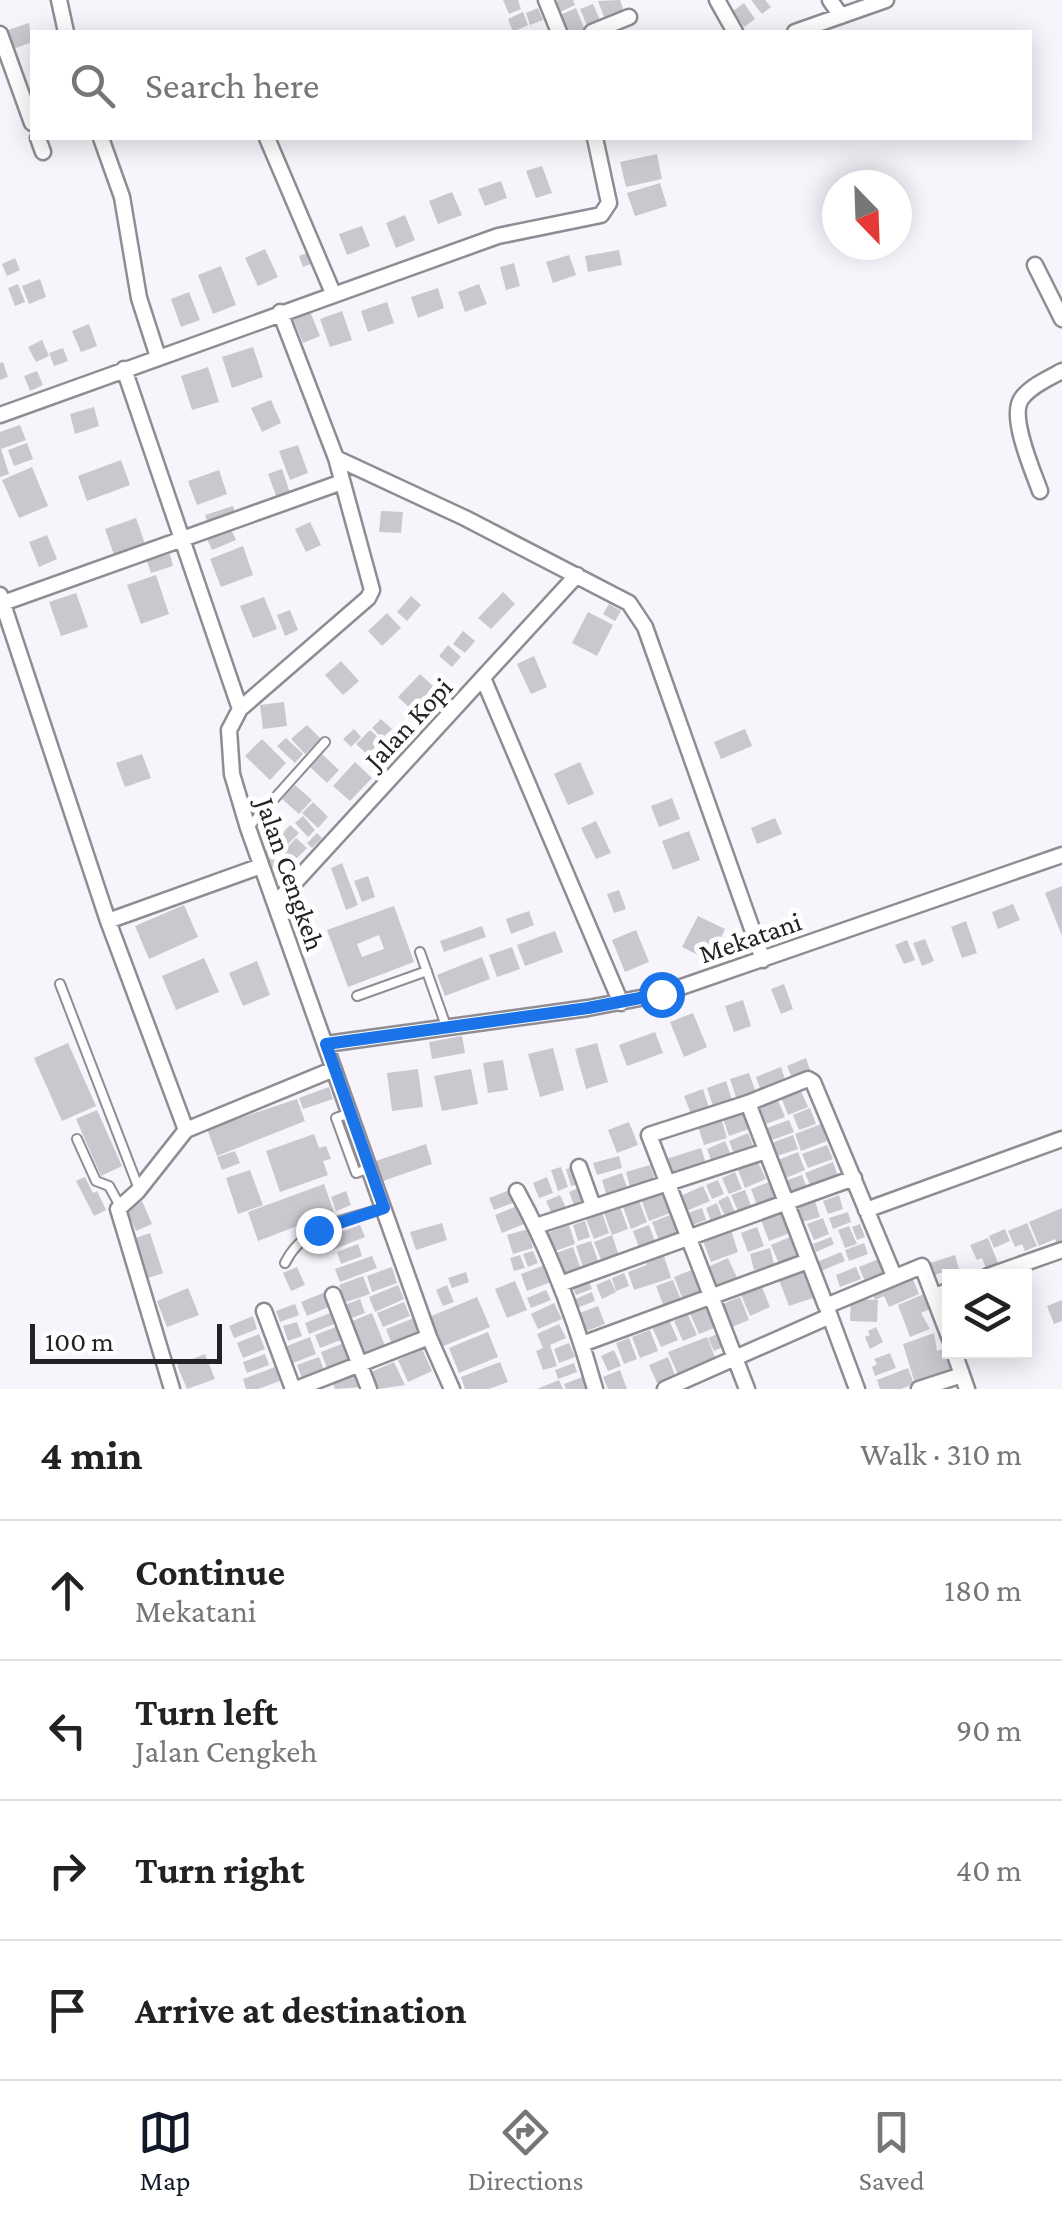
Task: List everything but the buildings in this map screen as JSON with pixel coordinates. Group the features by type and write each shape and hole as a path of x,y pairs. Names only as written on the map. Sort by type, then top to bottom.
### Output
{"street":[{"path":"59,0 66,30"},
{"path":"546,0 558,30"},
{"path":"716,0 735,30"},
{"path":"830,0 841,16"},
{"path":"801,30 886,0"},
{"path":"597,30 629,17"},
{"path":"0,34 30,118"},
{"path":"102,140 122,197 139,298 158,357"},
{"path":"268,140 333,294"},
{"path":"0,415 498,236 601,215 609,203 595,140"},
{"path":"1035,264 1062,319"},
{"path":"240,709 371,594 336,458 280,312"},
{"name":"Jalan Cengkeh","path":"124,370 240,709 229,730 232,774 248,828 452,1389"},
{"path":"1040,491 1017,409 1020,399 1062,371"},
{"path":"336,458 577,575 629,603 638,613 763,960"},
{"path":"186,1130 108,921 1,599 342,482"},
{"name":"Jalan Kopi","path":"275,904 577,575"},
{"path":"483,678 621,1002"},
{"name":"Mekatani","path":"326,1044 661,994 1062,855"},
{"path":"108,921 261,866"},
{"path":"172,1389 118,1214 120,1206 139,1189 186,1130 334,1069"},
{"path":"747,1389 650,1135 808,1079 817,1088 894,1276"},
{"path":"748,1103 857,1389"},
{"path":"866,1210 1062,1139"},
{"path":"536,1226 766,1151"},
{"path":"580,1167 592,1206"},
{"path":"560,1284 854,1178"},
{"path":"516,1191 536,1226 560,1284 596,1389"},
{"path":"1008,1269 1062,1250"},
{"path":"582,1344 808,1261"},
{"path":"665,1389 735,1358 894,1276 922,1266 942,1293"},
{"path":"334,1295 370,1389"},
{"path":"264,1311 294,1389 430,1337"},
{"path":"919,1389 964,1382"}],"lane":[{"path":"248,828 324,742"},
{"path":"420,952 446,1026"},
{"path":"357,996 427,971"},
{"path":"60,984 139,1189"},
{"path":"77,1139 96,1181 109,1186 120,1206"},
{"path":"285,1263 304,1235 384,1208"}],"route":[{"path":"318,1230 384,1208 326,1044 588,1008 661,994"}]}
